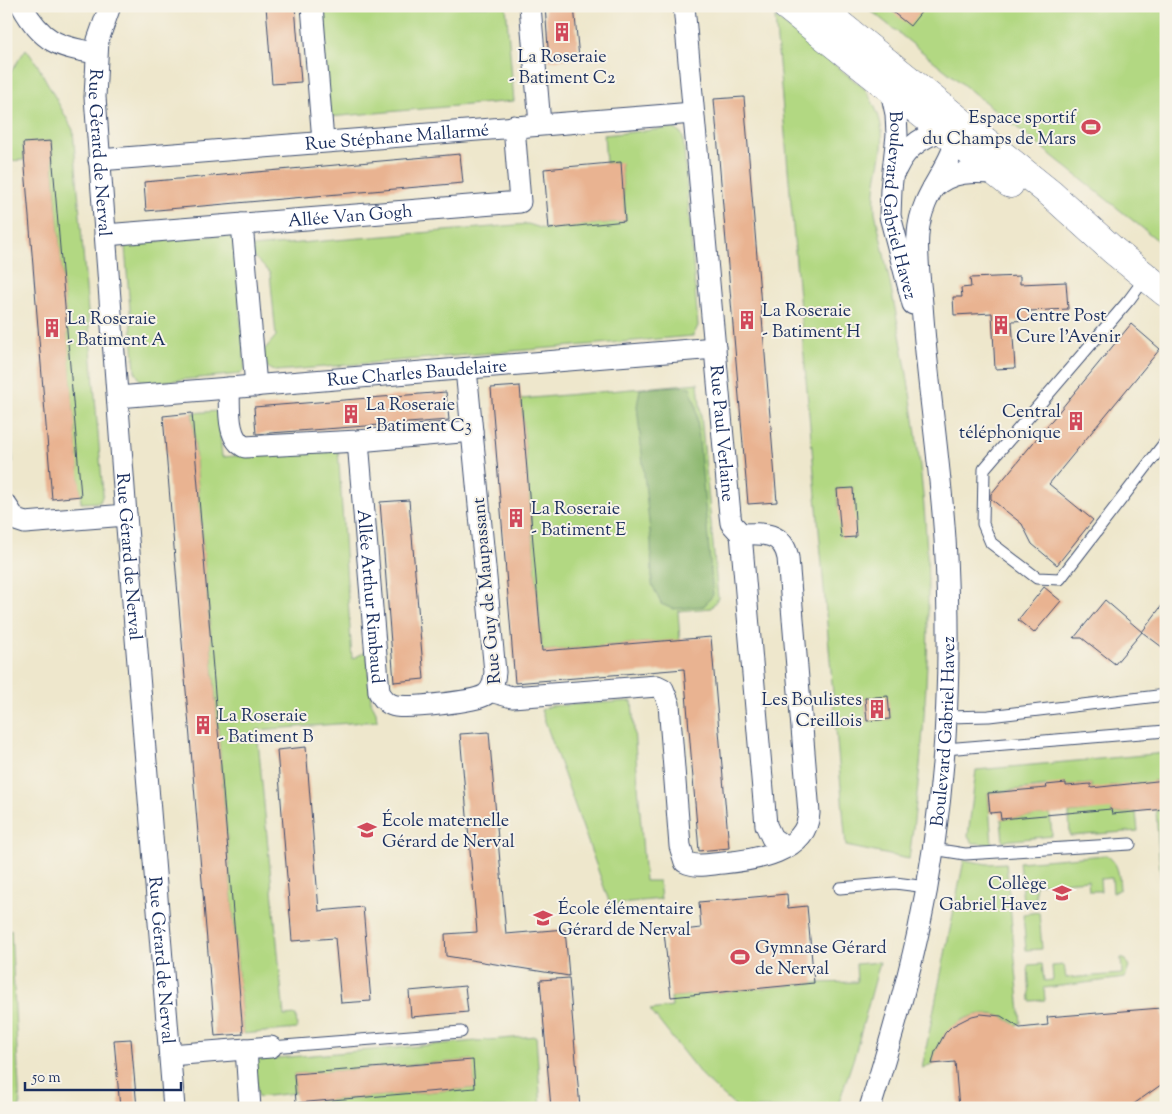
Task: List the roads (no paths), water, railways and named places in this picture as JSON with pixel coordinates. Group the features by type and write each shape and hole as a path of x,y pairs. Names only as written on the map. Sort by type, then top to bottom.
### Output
{"street":[{"path":"22,6 34,26 49,40 67,48 96,53"},
{"name":"Rue Gérard de Nerval","path":"110,6 98,40 95,97 126,515 174,1108"},
{"path":"312,6 323,141"},
{"path":"530,6 540,124"},
{"name":"Rue Paul Verlaine","path":"684,6 730,515 736,530 741,534 766,825 772,838 785,846"},
{"path":"786,6 891,91 957,129 1053,195 1114,251 1156,285"},
{"path":"817,6 957,129 997,174 1114,251"},
{"name":"Boulevard Gabriel Havez","path":"891,91 896,114 897,140 890,189 893,232 925,348"},
{"name":"Rue Stéphane Mallarmé","path":"99,160 693,113"},
{"name":"Allée Van Gogh","path":"105,235 520,202 514,126"},
{"path":"890,189 897,167 908,149 923,138 957,129"},
{"name":"Boulevard Gabriel Havez","path":"870,1108 906,985 927,887 945,749 947,718 945,534 937,440 925,348 918,242 921,211 949,160 957,129"},
{"name":"Boulevard Gabriel Havez","path":"930,192 938,184 955,175 974,172 997,174"},
{"path":"242,224 256,386"},
{"name":"Rue Charles Baudelaire","path":"118,397 715,348"},
{"name":"Rue Guy de Maupassant","path":"466,369 495,672 490,691 512,697 658,686 663,689 669,704 680,846 684,862 696,866 757,860 785,846"},
{"path":"229,388 235,440 245,448 358,441 472,430"},
{"name":"Allée Arthur Rimbaud","path":"358,441 379,692 383,700 397,706 465,701 484,696 490,691"},
{"path":"6,505 16,520 25,523 126,515"},
{"path":"741,534 770,534 778,538 788,558 809,823 804,831 785,846"},
{"path":"170,1055 271,1046"},
{"path":"246,1049 250,1108"}],"lane":[{"path":"1156,285 1129,300 984,469 983,524 991,543 1037,578 1060,579 1166,441"},
{"path":"947,718 989,716 1166,695"},
{"path":"945,749 1166,730"},
{"path":"933,849 954,854 965,854 1130,844"},
{"path":"840,888 894,883 927,887"},
{"path":"271,1046 461,1032"}],"place":[{"name":"La Roseraie - Batiment C2","path":"562,32"},
{"name":"Espace sportif du Champs de Mars","path":"1091,127"},
{"name":"La Roseraie - Batiment H","path":"747,320"},
{"name":"Centre Post Cure l'Avenir","path":"1001,325"},
{"name":"La Roseraie - Batiment A","path":"52,328"},
{"name":"La Roseraie - Batiment C3","path":"351,414"},
{"name":"Central téléphonique","path":"1076,421"},
{"name":"La Roseraie - Batiment E","path":"516,518"},
{"name":"Les Boulistes Creillois","path":"877,709"},
{"name":"La Roseraie - Batiment B","path":"203,725"},
{"name":"École maternelle Gérard de Nerval","path":"367,830"},
{"name":"Collège Gabriel Havez","path":"1062,893"},
{"name":"École élémentaire Gérard de Nerval","path":"543,918"},
{"name":"Gymnase Gérard de Nerval","path":"740,957"}]}
